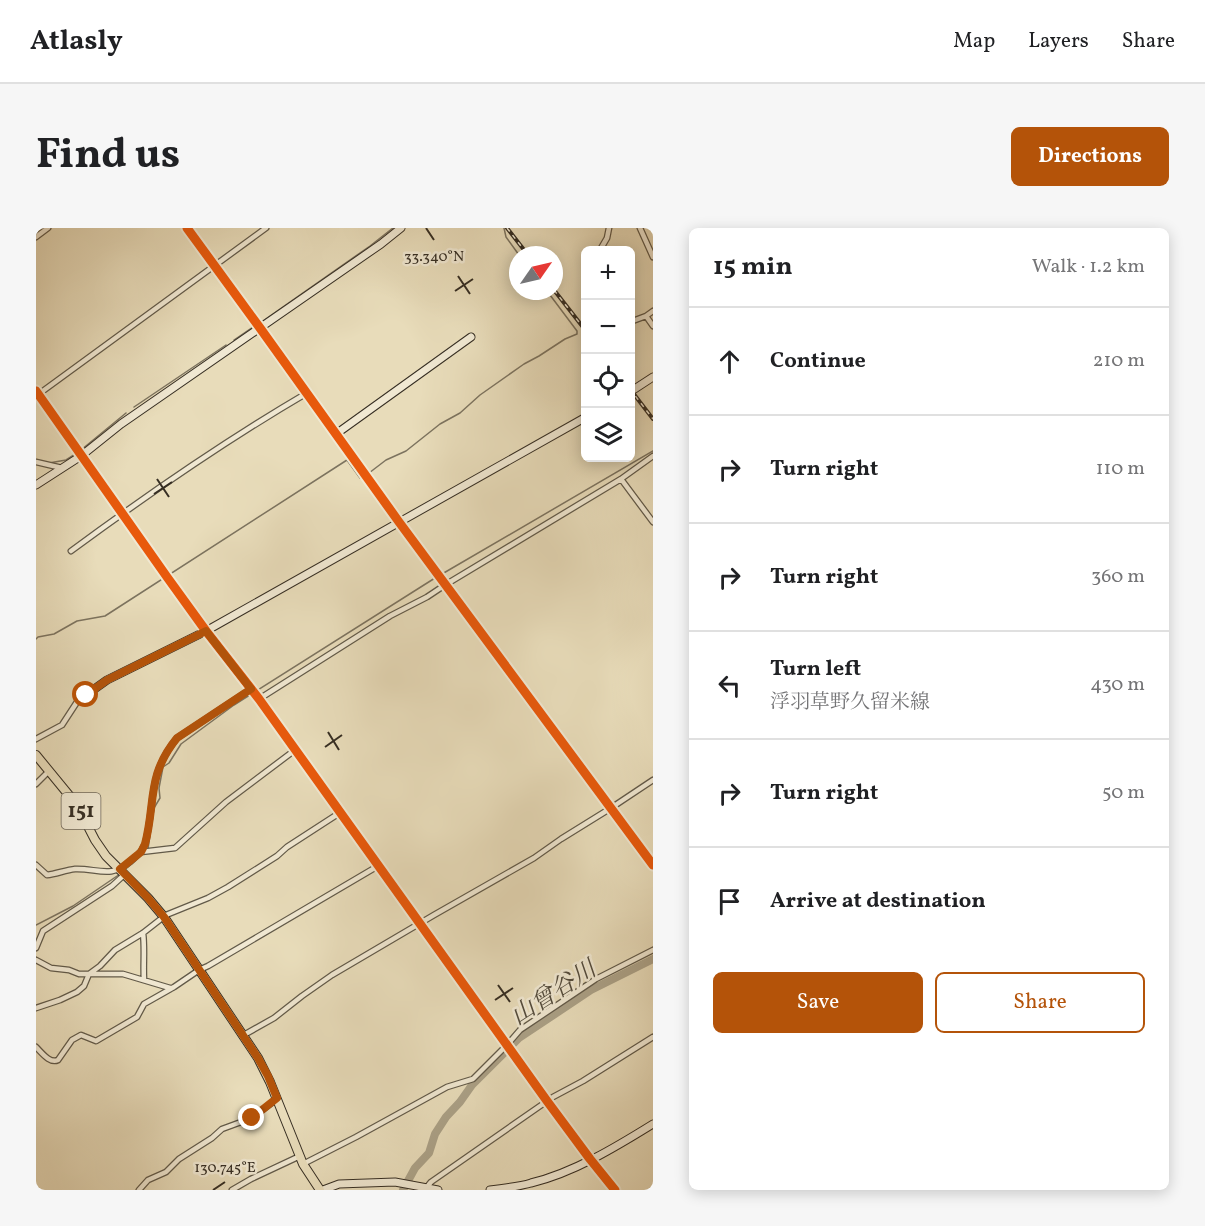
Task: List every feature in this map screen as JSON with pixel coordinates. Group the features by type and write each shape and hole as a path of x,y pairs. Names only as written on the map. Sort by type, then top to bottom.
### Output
{"main road":[{"name":"151","path":"36,755 77,805 99,847 164,917 265,1070 302,1160 322,1190"}],"street":[{"path":"36,237 48,228"},
{"path":"187,228 445,585 653,865"},
{"path":"266,228 37,394 166,576 341,812 547,1101 615,1190"},
{"path":"36,484 62,468 79,453 401,228"},
{"path":"602,246 609,228"},
{"path":"640,228 653,257"},
{"path":"635,320 653,311"},
{"path":"646,316 653,326"},
{"path":"336,434 471,337"},
{"path":"635,389 653,377"},
{"path":"71,551 262,420 307,393"},
{"path":"36,739 62,724 77,702 107,680 206,631 581,419"},
{"path":"259,699 390,616 418,602 621,479 653,456"},
{"path":"38,463 62,468"},
{"path":"621,479 653,522"},
{"path":"36,948 43,931 112,886 141,852 147,837 156,776 168,749 177,738 251,689"},
{"path":"141,852 175,848 226,802 296,750"},
{"path":"36,784 49,770"},
{"path":"242,1036 274,1018 332,975 534,858 561,838 653,780"},
{"path":"36,1008 77,992 84,986 89,974 115,950 164,917 228,887 341,812"},
{"path":"36,865 47,875 74,869 123,872"},
{"path":"36,1047 55,1062 72,1040 81,1035 96,1041 137,1017 144,1004 378,866"},
{"path":"142,933 145,948 144,980"},
{"path":"232,1190 251,1179 356,1137 447,1088 475,1077 509,1047 520,1030 596,979 653,950"},
{"path":"36,960 51,968 69,970 79,974 123,974 170,988 174,987"},
{"path":"427,1187 430,1182 547,1101 653,1037"},
{"path":"139,1190 148,1180 166,1172 179,1159 222,1129 252,1118 277,1098"},
{"path":"490,1190 530,1187 590,1159 653,1124"},
{"path":"322,1190 339,1184 385,1182 438,1190"}],"waterway":[{"path":"260,323 393,228"},
{"path":"504,228 506,237 512,246"},
{"path":"369,473 386,460 406,451 524,364 577,334 554,300"},
{"path":"234,340 253,327"},
{"path":"134,407 226,345"},
{"path":"81,450 126,413"},
{"path":"442,574 653,451"},
{"path":"49,463 66,460 77,453"},
{"path":"36,639 54,634 77,621 105,616 347,460 360,478 362,477"},
{"path":"148,849 154,808 160,798 159,788 163,767 169,763 181,744 234,705 435,578"},
{"path":"123,871 142,854"},
{"path":"36,925 73,906 120,874"},
{"name":"山曾谷川","path":"403,1190 415,1168 429,1153 435,1134 446,1117 472,1085 519,1038 591,990 653,959"}],"railway":[{"path":"507,228 521,246"},
{"path":"562,300 581,325"},
{"path":"635,396 653,419"}],"cycle path":[{"path":"187,228 399,522 653,865"},
{"path":"36,391 206,631 259,699 547,1101 615,1190"}],"route":[{"path":"86,695 107,680 206,631 251,689 177,738 168,749 156,776 145,844 141,852 120,869 164,917 265,1070 277,1098 252,1118"}]}
